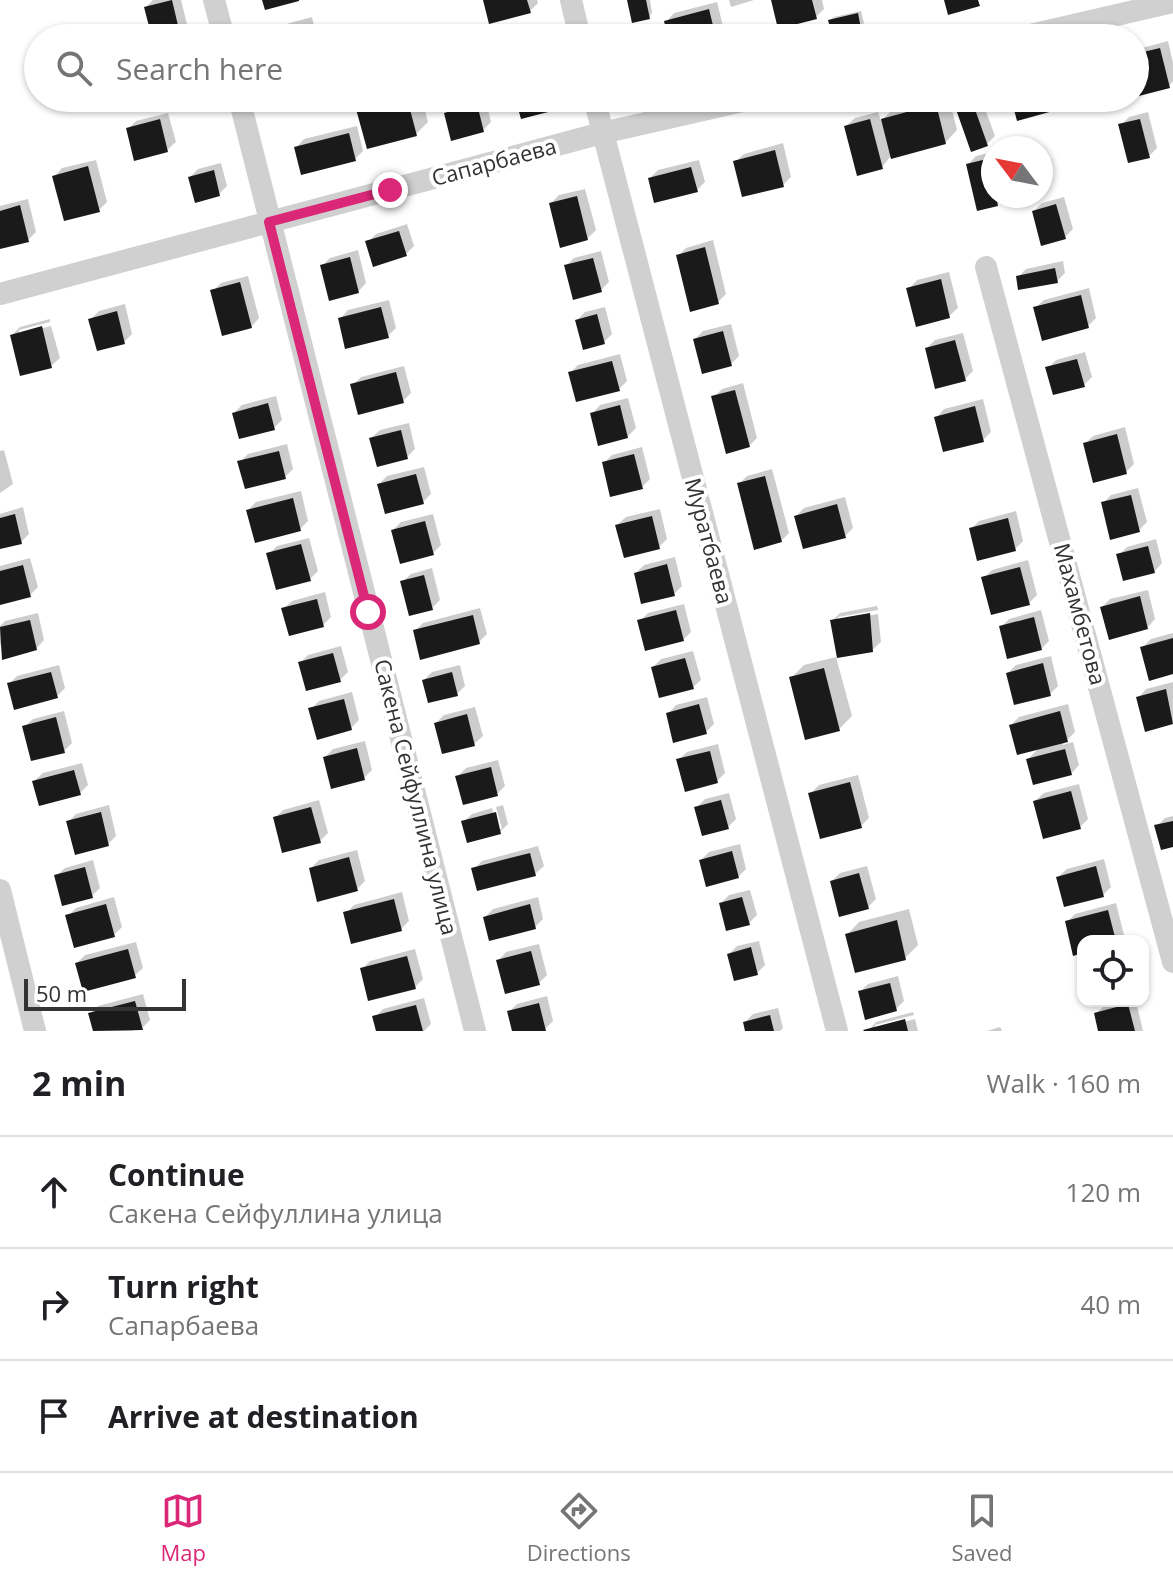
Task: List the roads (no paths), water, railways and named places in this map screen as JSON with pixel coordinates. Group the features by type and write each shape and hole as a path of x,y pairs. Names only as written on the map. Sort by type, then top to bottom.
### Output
{"street":[{"path":"214,0 220,24"},
{"path":"571,0 577,24"},
{"path":"1078,24 1173,2"},
{"name":"Сакена Сейфуллина улица","path":"242,112 475,1031"},
{"name":"Муратбаева","path":"597,112 837,1031"},
{"name":"Сапарбаева","path":"0,294 602,133 694,112"},
{"name":"Махамбетова","path":"986,267 1173,962"},
{"path":"0,890 35,1031"}]}
